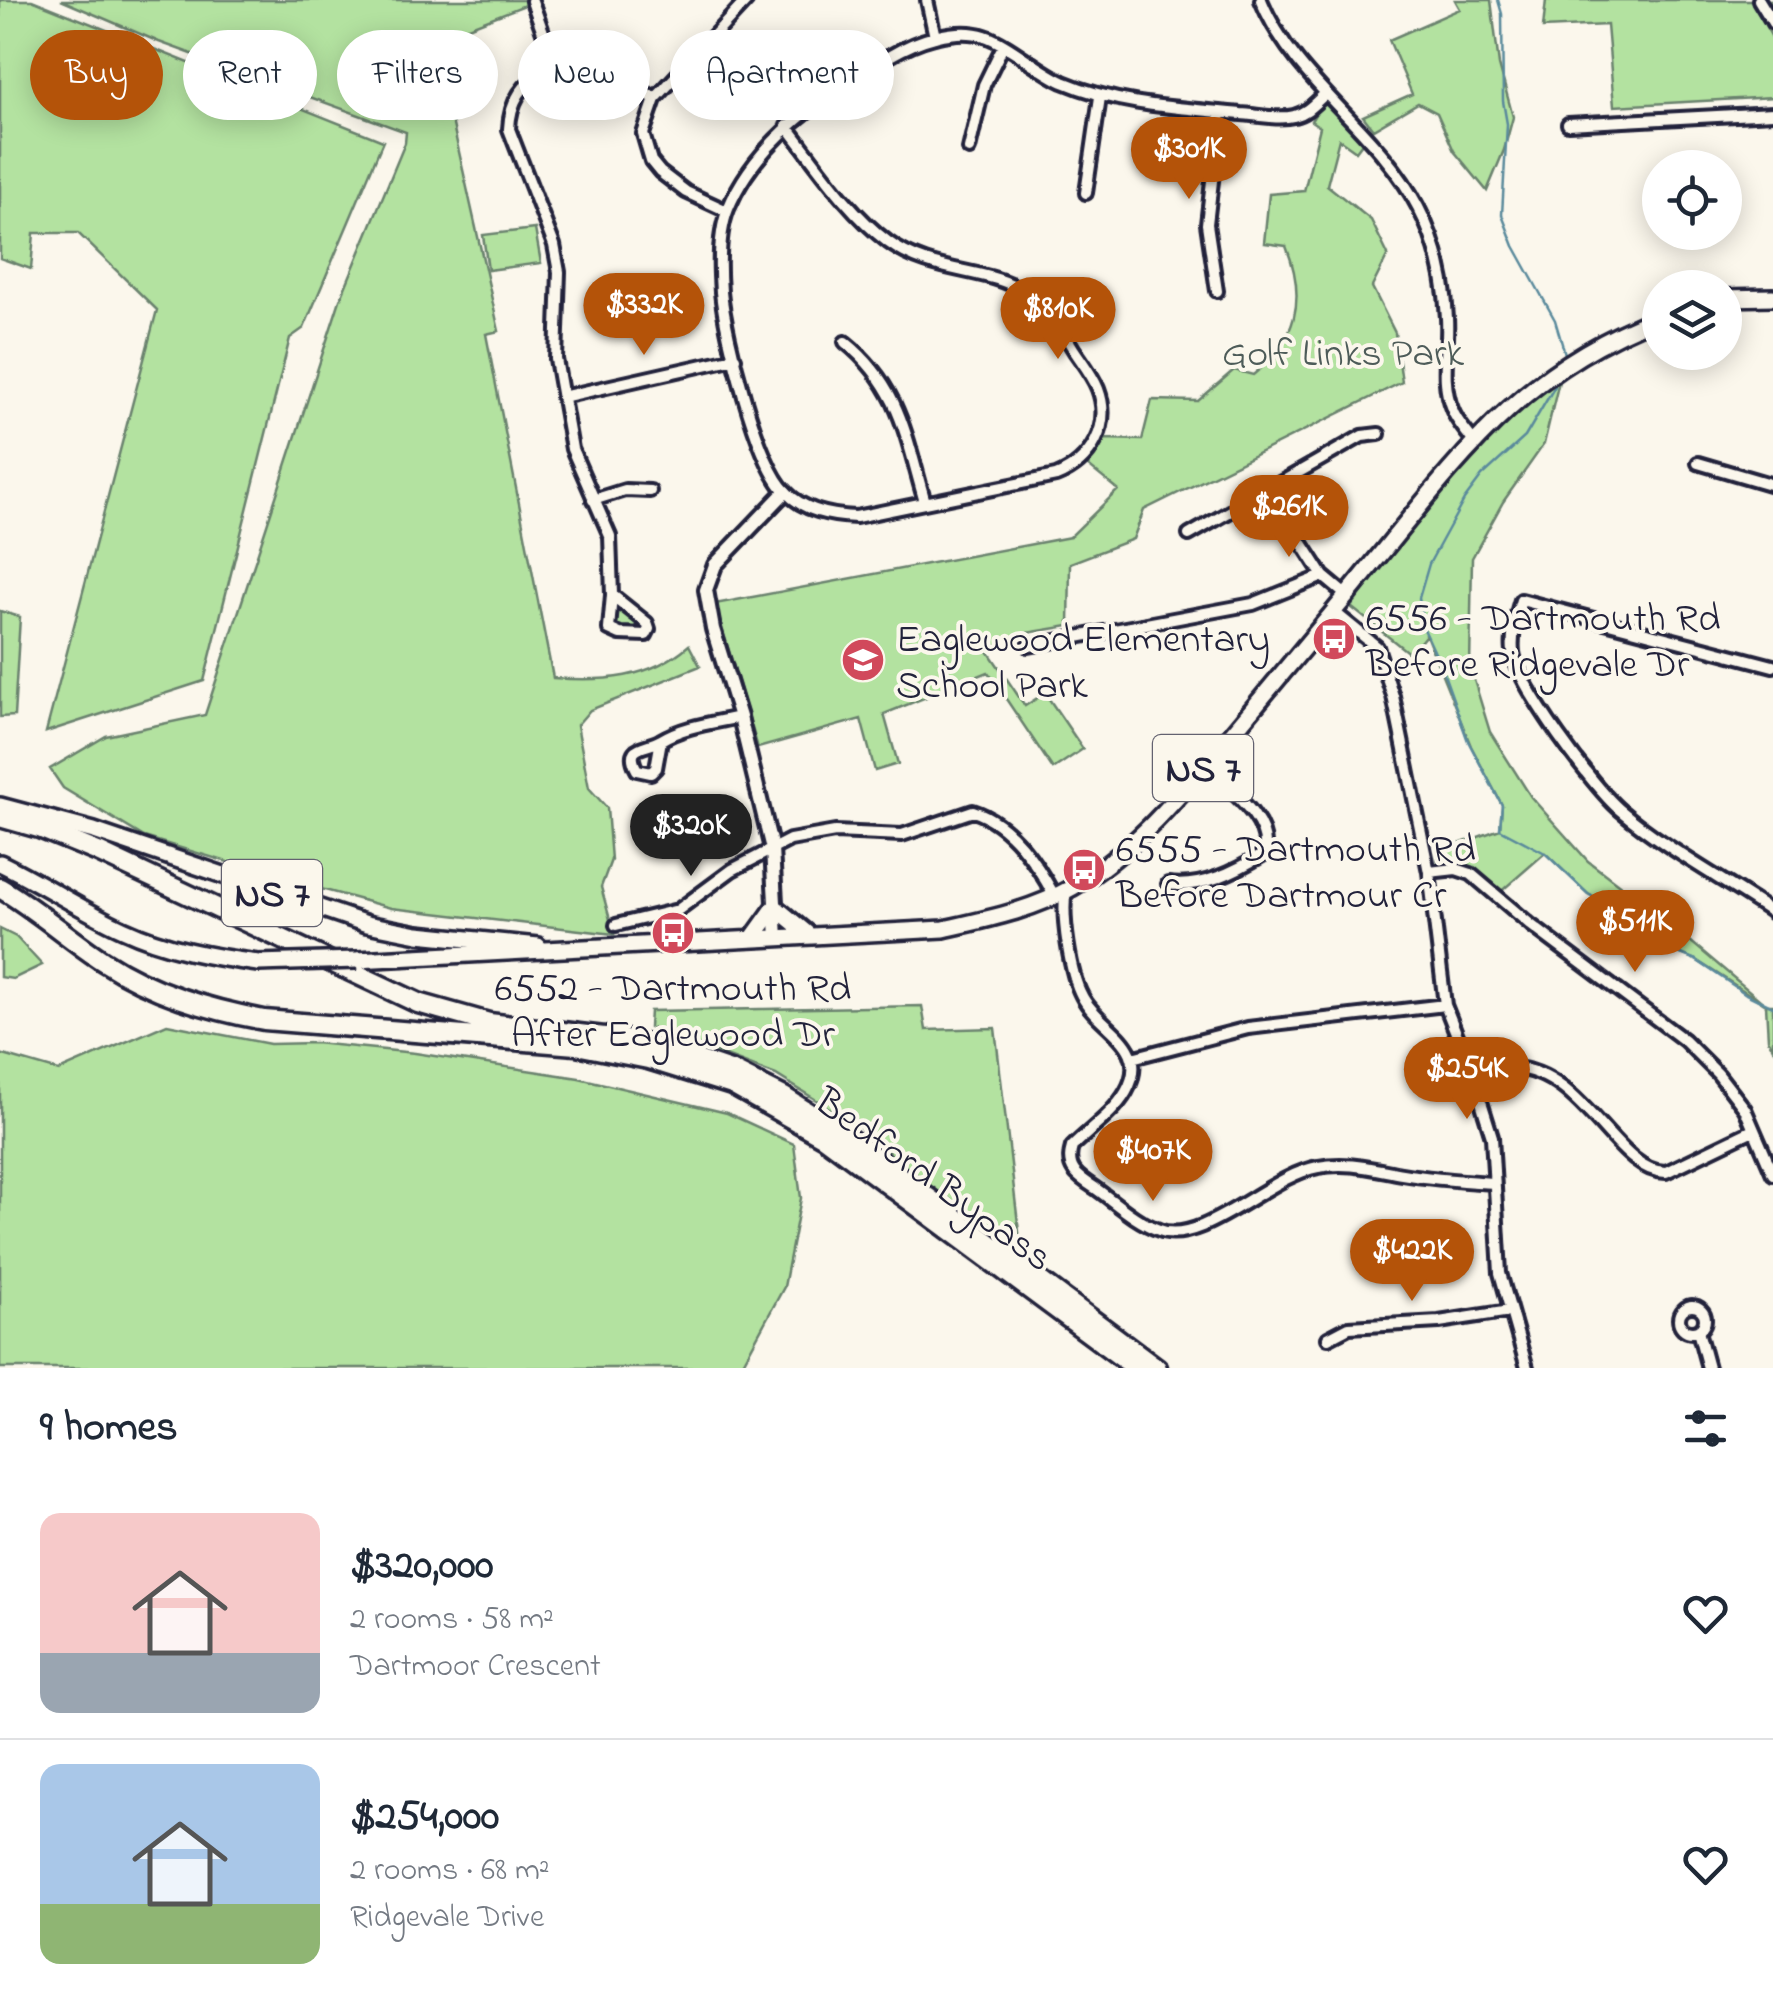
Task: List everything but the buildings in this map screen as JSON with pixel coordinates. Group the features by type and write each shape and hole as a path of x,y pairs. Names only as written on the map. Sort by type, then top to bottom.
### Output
{"highway":[{"name":"Bedford Bypass","path":"0,818 39,828 98,852 418,1003 489,1023 621,1039 736,1073 784,1097 848,1138 1157,1368"},
{"name":"Bedford Bypass","path":"0,888 138,981 220,1012 264,1020 576,1045 648,1059 732,1085 824,1138 1136,1368"}],"main road":[{"path":"1742,298 1773,298"},
{"name":"NS 7","path":"0,863 122,929 159,944 207,956 258,962 516,953 944,928 1054,897 1118,857 1156,821 1473,441 1539,382 1642,326"},
{"name":"NS 7","path":"0,806 94,831 368,924 418,934 552,948"},
{"path":"752,939 775,907 811,937"}],"street":[{"path":"727,211 686,192 651,161 643,134 655,99 747,0"},
{"path":"927,0 935,38"},
{"path":"1261,0 1284,42 1324,94 1372,144 1418,206 1436,249 1442,278 1447,318 1447,394 1452,412 1473,441"},
{"path":"1760,0 1773,22"},
{"path":"532,1 542,30"},
{"path":"788,126 847,202 893,246 922,262 1021,289 1038,302 1057,321 1098,388 1103,410 1102,430 1072,470 856,517 809,508 785,492 770,472 734,358 721,294 720,257 727,211 750,168 788,126 894,54 935,38 984,35 1058,80 1100,98 1286,118 1310,108 1324,94"},
{"path":"969,149 984,85 1003,46"},
{"path":"518,94 510,111 509,129 554,245 559,272 556,359 572,449 610,536 612,596 608,629 620,634 646,635 648,623 612,596"},
{"path":"650,96 655,99"},
{"path":"1086,194 1100,98"},
{"path":"1217,291 1207,224 1220,112"},
{"path":"1568,124 1773,113"},
{"path":"845,342 873,366 894,401 926,502"},
{"path":"562,397 734,358"},
{"path":"1188,536 1362,436 1378,434"},
{"path":"1698,463 1773,485"},
{"path":"593,500 626,490 650,492"},
{"path":"1268,490 1323,576 1347,596"},
{"path":"777,938 772,849 706,590 715,565 785,492"},
{"path":"1029,646 1252,604 1323,576"},
{"path":"1773,666 1521,600 1514,621 1513,654 1522,676 1555,730 1612,802 1773,913"},
{"path":"1334,612 1378,647 1384,664 1429,872 1445,1005 1492,1137 1500,1272 1526,1368"},
{"path":"661,740 687,728 740,717"},
{"path":"1168,884 1187,887 1241,868 1264,854 1267,842 1263,826 1204,766"},
{"path":"616,925 678,910 732,870 808,835 902,835 973,811 1005,830 1039,868 1064,924 1081,996 1120,1036 1132,1058 1126,1091 1072,1147 1068,1158 1074,1174 1161,1232 1191,1232 1290,1174 1318,1166 1359,1164 1402,1174 1493,1183"},
{"path":"1429,872 1456,869 1471,874 1531,925 1684,1040 1745,1109 1773,1174"},
{"path":"1054,897 1064,924"},
{"path":"1132,1058 1264,1025 1445,1005"},
{"path":"1473,1076 1514,1068 1552,1082 1590,1110 1628,1156 1652,1172 1666,1172 1752,1130"},
{"path":"1328,1338 1349,1327 1439,1322 1510,1312"},
{"path":"1698,1331 1708,1368"}],"green space":[{"path":"0,0 32,0 107,30 30,30 30,120 163,120 163,53 183,61 183,120 317,120 317,114 383,141 304,328 290,338 204,681 46,732 157,310 78,233 34,233 31,269 0,258"},
{"path":"61,0 538,0 460,30 337,30 337,107 317,100 317,30 183,30 183,51 163,43 163,30 131,30"},
{"path":"1455,0 1491,0 1499,65 1513,117 1487,191 1454,151 1437,113 1418,103 1373,129 1363,116 1412,94 1389,40 1460,9"},
{"path":"1546,0 1773,0 1773,23 1766,27 1773,39 1773,97 1614,106 1607,25 1543,28"},
{"name":"Golf Links Park","path":"1325,98 1365,139 1356,151 1339,139 1327,185 1371,220 1388,255 1372,287 1395,333 1402,382 1144,510 1133,539 1070,563 1069,626 1027,633 1017,640 986,648 1025,706 1045,693 1083,749 1053,769 988,672 884,714 898,764 875,771 861,719 758,748 715,604 1070,537 1118,490 1087,465 1103,439 1142,440 1152,400 1198,401 1234,370 1253,375 1268,362 1288,333 1296,301 1296,284 1286,246 1264,243 1269,194 1304,191 1320,127 1311,121"},
{"path":"373,120 452,120 499,331 486,334 553,678 625,676 658,665 689,645 700,666 590,710 577,725 589,788 607,808 611,860 601,887 614,934 391,908 288,880 144,837 63,788 50,769 106,736 205,715 340,300 405,143 406,132"},
{"path":"535,229 541,263 488,270 483,235"},
{"path":"1560,377 1544,444 1503,502 1472,558 1470,667 1490,732 1531,797 1588,861 1766,1005 1696,960 1666,948 1631,917 1588,894 1545,853 1497,895 1457,865 1438,862 1437,852 1500,829 1502,805 1471,746 1426,635 1410,654 1351,607 1473,454 1529,400"},
{"path":"621,608 644,625 641,633 611,627 612,611"},
{"path":"0,611 20,617 14,716 0,717"},
{"path":"0,929 16,937 42,965 13,979 0,977"},
{"path":"1766,1005 1773,1005 1773,1048 1768,1039"},
{"path":"922,1006 926,1030 995,1028 1023,1266 858,1126 776,1075 649,1027 650,1011"},
{"path":"167,1024 270,1044 315,1043 415,1053 579,1078 727,1113 794,1144 801,1198 784,1287 740,1368 0,1368 0,1054 59,1071"}],"waterway":[{"path":"1498,0 1507,124 1502,215 1514,246 1555,320 1565,354"},
{"path":"1555,386 1525,437 1482,476 1464,500 1429,564 1419,598 1424,629 1468,741 1502,805 1500,829 1545,853 1588,894 1631,917 1666,948 1696,960 1773,1007"}],"place":[{"name":"6556 - Dartmouth Rd Before Ridgevale Dr","path":"1334,639"},
{"name":"Eaglewood Elementary School Park","path":"863,660"},
{"name":"6555 - Dartmouth Rd Before Dartmour Cr","path":"1084,870"},
{"name":"6552 - Dartmouth Rd After Eaglewood Dr","path":"673,933"}]}
